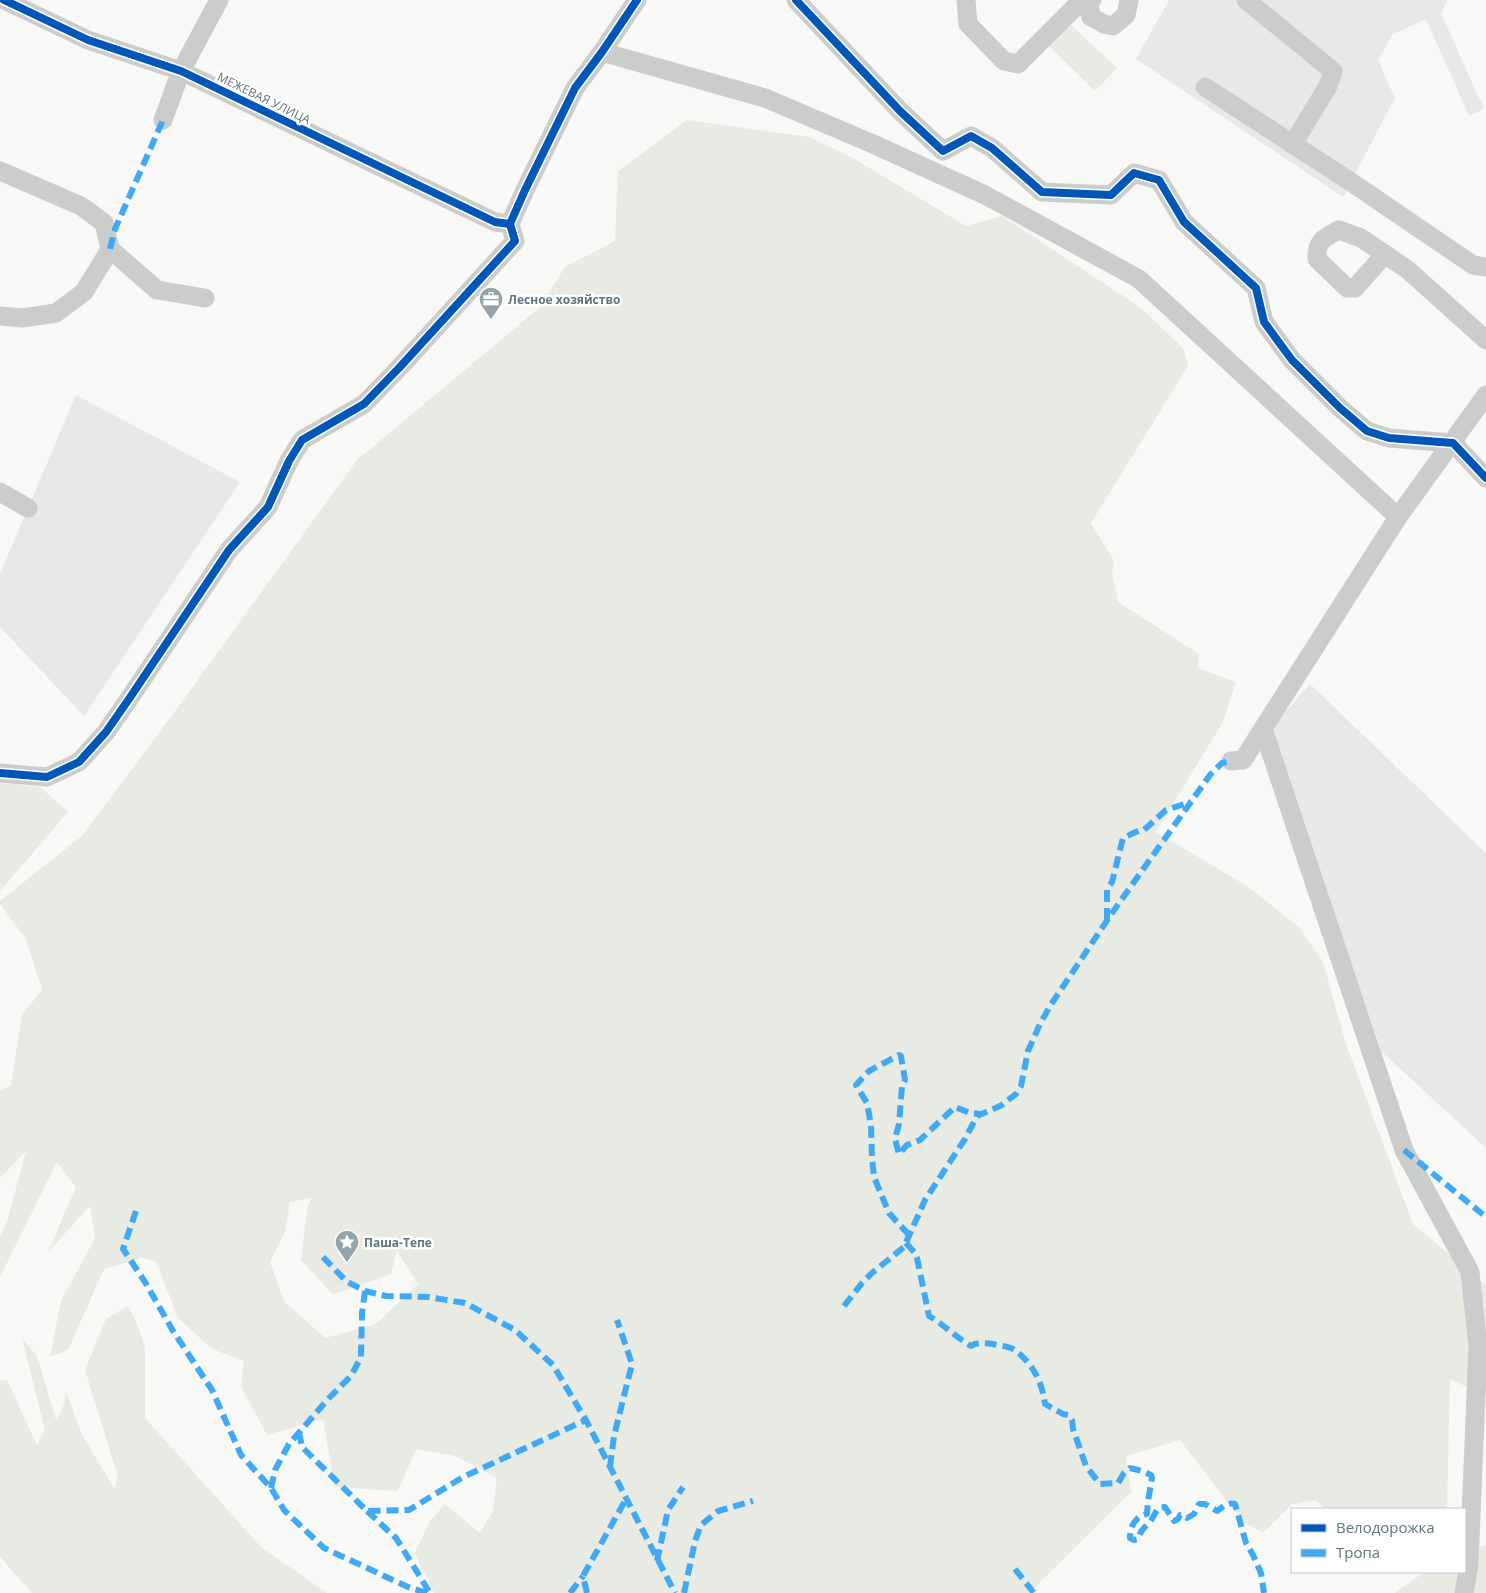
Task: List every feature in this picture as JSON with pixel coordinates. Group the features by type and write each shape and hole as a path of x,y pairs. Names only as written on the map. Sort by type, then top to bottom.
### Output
{"street":[{"name":"МЕЖЕВАЯ УЛИЦА","path":"4,0 88,40 181,71 495,222 510,224"},
{"path":"162,120 181,71 219,0"},
{"path":"0,772 47,777 79,762 106,732 228,550 268,507 302,440 364,404 515,241 510,224 575,88 637,0"},
{"path":"796,0 900,111 943,151 972,136 992,148 1042,192 1111,195 1134,173 1159,180 1184,222 1256,288 1264,322 1292,360 1340,408 1367,431 1389,438 1452,443 1486,478"},
{"path":"966,0 968,24 1004,61 1018,64 1074,8 1090,2 1091,17 1104,24 1113,26 1126,15 1129,0"},
{"path":"1246,0 1333,71 1328,86 1293,144"},
{"path":"602,52 765,98 986,195 1139,279 1398,517"},
{"path":"1205,87 1351,182 1473,265 1486,267"},
{"path":"0,171 80,206 104,223 110,248 157,290 205,298"},
{"path":"0,316 22,318 56,313 84,292 110,248"},
{"path":"1385,254 1408,270 1486,340"},
{"path":"1231,761 1243,760 1398,517 1486,395"},
{"path":"0,492 28,508"},
{"path":"1263,729 1404,1150 1470,1272 1478,1346 1469,1564 1464,1593"}],"shaded area":[{"path":"1169,0 1448,0 1441,13 1484,109 1469,116 1426,19 1393,34 1378,60 1395,98 1343,197 1136,59"},
{"path":"1070,24 1117,68 1095,91 1049,46"},
{"path":"687,120 809,137 851,157 966,226 1002,216 1141,308 1183,348 1188,366 1091,523 1114,561 1112,572 1118,602 1199,654 1198,668 1236,682 1223,722 1156,832 1247,886 1299,927 1323,962 1345,1041 1413,1224 1486,1285 1486,1396 1450,1379 1447,1508 1325,1508 1315,1500 1292,1504 1263,1533 1243,1522 1180,1440 1126,1456 1131,1492 1029,1593 434,1593 415,1553 430,1521 445,1504 480,1533 493,1511 497,1478 455,1456 416,1449 398,1491 335,1487 323,1419 267,1435 241,1387 244,1361 212,1349 178,1318 156,1261 142,1258 104,1269 68,1350 50,1357 61,1301 95,1238 90,1206 48,1252 76,1187 57,1162 0,1277 0,1237 8,1218 26,1151 0,1178 0,1091 11,1085 22,1015 42,990 26,939 0,904 0,901 82,836 357,460 539,308 565,267 615,241 618,171","holes":["311,1198 307,1211 301,1260 333,1295 391,1274 397,1251 418,1284 376,1324 325,1338 284,1301 270,1262 285,1232 290,1202"]},
{"path":"76,395 240,482 84,716 0,627 0,574"},
{"path":"1310,684 1486,853 1486,1148 1382,1052 1270,729"},
{"path":"0,783 40,787 68,812 0,891"},
{"path":"128,1306 145,1347 145,1418 261,1547 327,1593 32,1593 0,1557 0,1380 7,1380 37,1445 45,1430 22,1338 37,1356 56,1420 63,1408 66,1391 81,1433 114,1488 118,1477 85,1370 106,1319"},
{"path":"1486,1545 1486,1593 1395,1593 1423,1573 1466,1573 1466,1551"}],"marked path":[{"path":"110,249 115,229 163,120"},
{"path":"844,1306 872,1273 904,1247 925,1200 965,1139 977,1116 1002,1105 1016,1094 1021,1086 1028,1051 1050,1006 1112,913 1210,775 1222,763 1231,761"},
{"path":"1107,920 1107,889 1112,882 1123,838 1144,830 1166,810 1191,802"},
{"path":"909,1235 889,1213 874,1177 871,1125 867,1103 856,1085 869,1071 899,1055 901,1056 905,1080 902,1086 899,1124 895,1139 899,1154 907,1145 920,1140 955,1107 970,1113 981,1114"},
{"path":"1404,1150 1486,1217"},
{"path":"136,1211 123,1249 212,1390 241,1455 271,1488 284,1510 324,1548 408,1587 427,1593"},
{"path":"906,1243 917,1258 929,1316 971,1346 979,1343 993,1344 1011,1348 1022,1356 1036,1374 1042,1388 1045,1404 1068,1415 1072,1420 1073,1429 1086,1466 1100,1484 1118,1483 1124,1473 1130,1468 1151,1475 1147,1514 1134,1522 1130,1538 1138,1539 1141,1531 1150,1522 1159,1508 1165,1507 1174,1521 1180,1515 1187,1518 1194,1514 1199,1504 1205,1504 1217,1511 1227,1504 1235,1504 1246,1543 1261,1573 1264,1593"},
{"path":"323,1257 346,1281 365,1291 386,1296 428,1297 465,1303 515,1330 553,1365 587,1422 675,1593"},
{"path":"271,1488 275,1470 289,1444 351,1376 361,1357 362,1313 365,1291"},
{"path":"610,1467 614,1436 632,1364 617,1320"},
{"path":"299,1432 302,1447 367,1511 409,1510 463,1477 586,1420"},
{"path":"657,1561 668,1510 683,1487"},
{"path":"587,1593 583,1576 626,1499"},
{"path":"684,1593 695,1541 701,1525 718,1511 753,1501"},
{"path":"367,1511 396,1538 430,1593"},
{"path":"1015,1569 1034,1593"},
{"path":"570,1593 583,1576"}],"cycle path":[{"path":"4,0 88,40 181,71 495,222 510,224"},
{"path":"0,773 47,777 79,762 106,732 229,550 268,507 289,461 302,440 364,404 515,241 510,224 575,88 637,0"},
{"path":"796,0 900,111 943,151 971,136 992,148 1042,192 1111,195 1134,173 1159,180 1184,222 1256,288 1264,322 1292,360 1340,408 1367,431 1389,438 1453,443 1486,478"}],"place":[{"name":"Лесное хозяйство","path":"491,320"},
{"name":"Паша-Тепе","path":"347,1263"}]}
